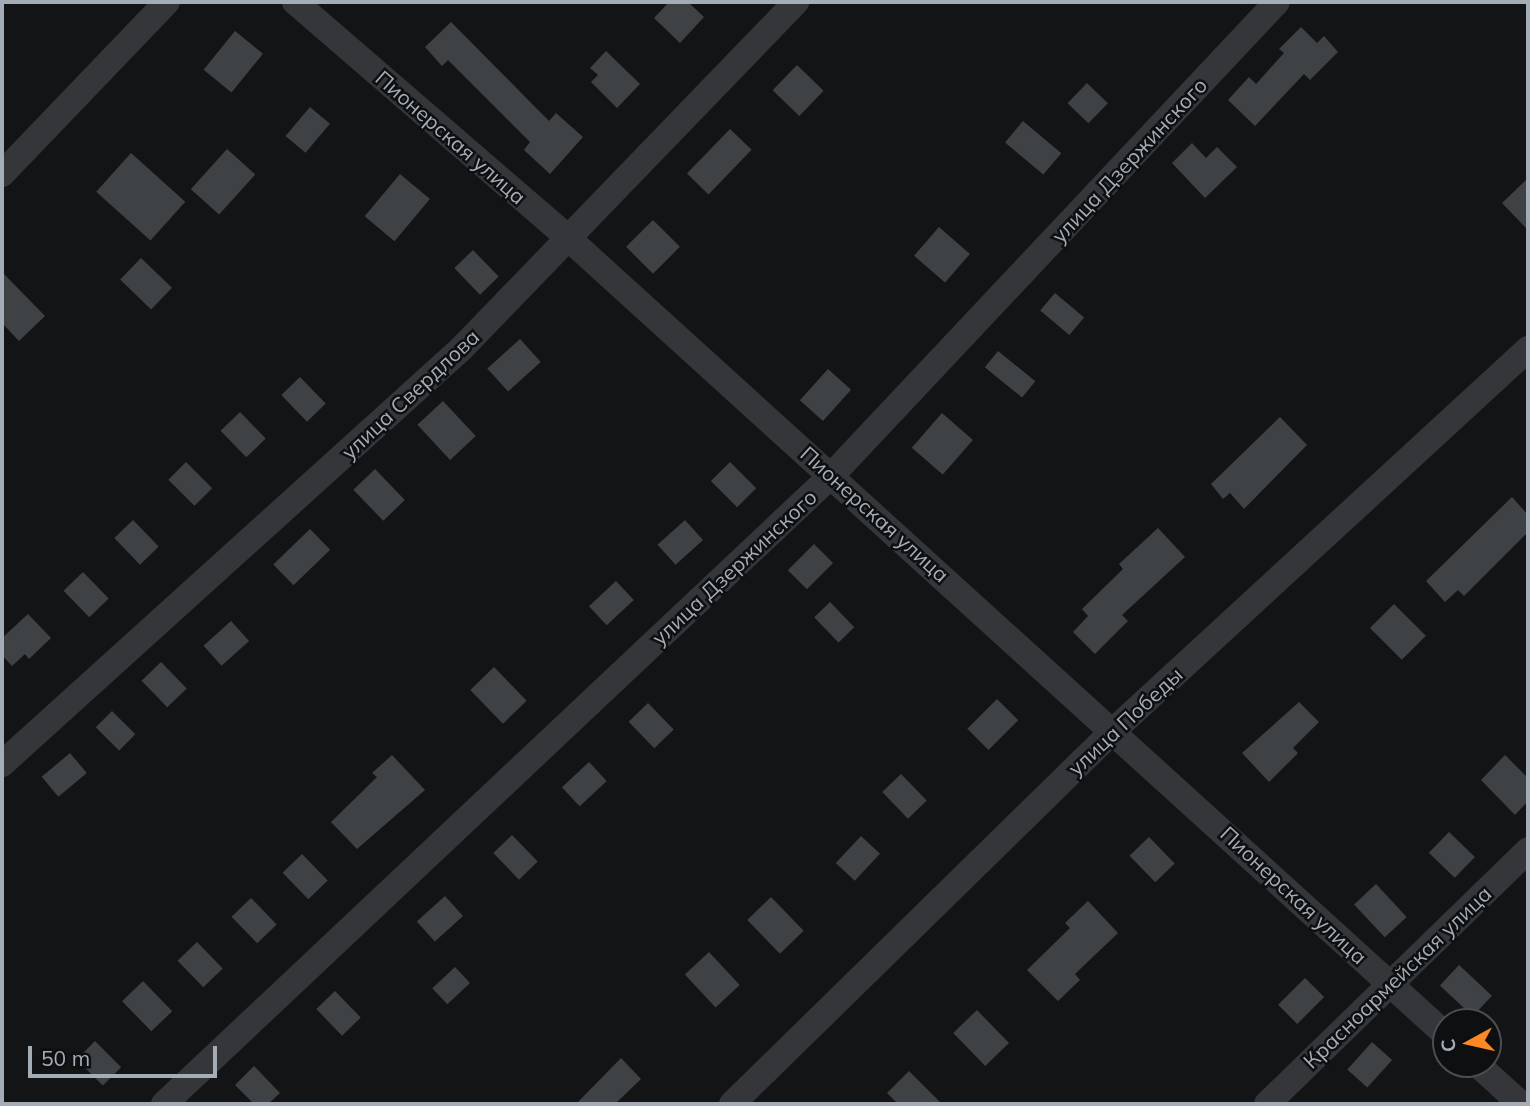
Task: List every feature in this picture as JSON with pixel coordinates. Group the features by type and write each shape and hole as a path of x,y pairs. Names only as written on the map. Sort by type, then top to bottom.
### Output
{"street":[{"path":"2,174 167,2"},
{"name":"Пионерская улица","path":"295,2 568,237 1114,730 1432,1022"},
{"name":"улица Свердлова","path":"2,764 462,348 796,2"},
{"name":"улица Дзержинского","path":"164,1104 832,475 1277,2"},
{"name":"улица Победы","path":"732,1104 1114,730 1528,349"},
{"name":"Красноармейская улица","path":"1267,1104 1389,982 1528,850"},
{"path":"1492,1078 1521,1104"}],"building":[{"path":"669,2 688,2 704,17 680,43 654,18"},
{"path":"451,22 549,121 556,113 583,137 550,174 524,150 530,142 448,60 442,66 425,47"},
{"path":"1301,27 1317,43 1324,36 1338,52 1310,80 1304,74 1255,126 1228,100 1249,77 1256,84 1284,53 1279,49"},
{"path":"235,31 263,54 232,93 204,70"},
{"path":"606,51 640,84 617,108 591,82 598,75 590,68"},
{"path":"797,65 824,91 799,116 773,90"},
{"path":"1087,83 1108,103 1088,123 1068,103"},
{"path":"310,107 330,124 305,153 286,136"},
{"path":"1023,121 1061,153 1043,175 1005,142"},
{"path":"730,129 752,150 709,194 687,174"},
{"path":"1192,143 1206,158 1217,147 1237,167 1205,198 1172,163"},
{"path":"227,149 255,174 219,215 191,189"},
{"path":"131,153 185,202 150,240 96,192"},
{"path":"400,174 430,199 395,241 365,216"},
{"path":"1528,178 1528,230 1502,203"},
{"path":"653,220 680,247 653,274 626,247"},
{"path":"939,227 970,254 945,283 914,256"},
{"path":"473,250 499,277 480,295 454,268"},
{"path":"141,258 172,288 151,309 120,280"},
{"path":"2,272 45,316 19,341 2,323"},
{"path":"1055,293 1084,317 1069,335 1040,311"},
{"path":"520,339 541,362 508,391 487,368"},
{"path":"998,351 1035,381 1022,398 985,367"},
{"path":"828,369 851,390 823,421 800,400"},
{"path":"300,377 326,404 307,422 281,395"},
{"path":"443,401 476,436 450,460 417,425"},
{"path":"240,412 266,439 246,457 221,431"},
{"path":"942,413 973,440 943,475 912,448"},
{"path":"1280,417 1307,445 1244,509 1230,493 1223,499 1211,484"},
{"path":"186,462 212,488 194,506 168,480"},
{"path":"730,462 756,488 737,507 711,481"},
{"path":"375,469 405,500 383,521 353,490"},
{"path":"1512,497 1528,515 1528,532 1464,596 1458,590 1445,602 1426,581"},
{"path":"133,520 159,547 140,565 114,538"},
{"path":"685,520 703,540 676,565 658,545"},
{"path":"1158,528 1185,557 1122,615 1128,621 1095,654 1073,632 1088,616 1082,609 1123,569 1119,564"},
{"path":"310,529 330,550 293,585 273,564"},
{"path":"814,544 833,563 807,589 788,570"},
{"path":"83,572 109,599 89,617 64,591"},
{"path":"616,581 634,600 607,625 589,606"},
{"path":"830,602 854,627 838,642 814,617"},
{"path":"1394,604 1426,636 1402,660 1370,628"},
{"path":"28,614 51,638 29,659 25,654 12,666 2,655 2,638"},
{"path":"231,621 249,641 222,666 204,646"},
{"path":"161,662 187,689 167,707 142,681"},
{"path":"494,667 527,701 503,724 470,690"},
{"path":"997,699 1018,720 989,750 967,729"},
{"path":"1299,702 1319,722 1293,748 1298,753 1269,782 1242,753"},
{"path":"648,703 674,730 654,748 629,722"},
{"path":"112,711 135,734 119,751 96,727"},
{"path":"70,753 87,773 58,797 42,777"},
{"path":"392,755 425,790 357,849 331,822 377,777 372,773"},
{"path":"1505,755 1528,778 1528,801 1515,815 1481,780"},
{"path":"589,762 607,781 580,806 562,787"},
{"path":"901,774 927,801 908,819 882,792"},
{"path":"1449,832 1475,857 1455,878 1429,853"},
{"path":"512,835 538,862 519,880 493,853"},
{"path":"861,836 880,854 855,881 836,863"},
{"path":"1149,837 1175,864 1155,882 1130,856"},
{"path":"302,854 328,881 308,899 283,873"},
{"path":"1376,884 1407,917 1385,937 1354,904"},
{"path":"445,896 463,916 435,941 417,921"},
{"path":"771,897 804,931 780,954 747,920"},
{"path":"251,898 277,925 257,943 232,917"},
{"path":"1088,901 1118,933 1075,974 1080,980 1058,1001 1027,970 1070,928 1065,923"},
{"path":"197,942 223,969 203,987 178,961"},
{"path":"709,952 740,985 716,1007 685,975"},
{"path":"1459,965 1492,996 1480,1008 1464,1008 1440,985"},
{"path":"455,967 470,983 447,1004 432,988"},
{"path":"1305,978 1324,997 1297,1024 1278,1005"},
{"path":"143,981 172,1011 151,1031 122,1001"},
{"path":"335,991 361,1018 342,1036 316,1009"},
{"path":"977,1010 1009,1043 985,1066 953,1033"},
{"path":"95,1041 121,1067 103,1086 77,1059"},
{"path":"1372,1042 1392,1060 1367,1088 1347,1069"},
{"path":"621,1058 641,1079 615,1104 576,1104"},
{"path":"254,1066 280,1093 268,1104 254,1104 235,1085"},
{"path":"909,1071 942,1104 898,1104 887,1093"}]}
